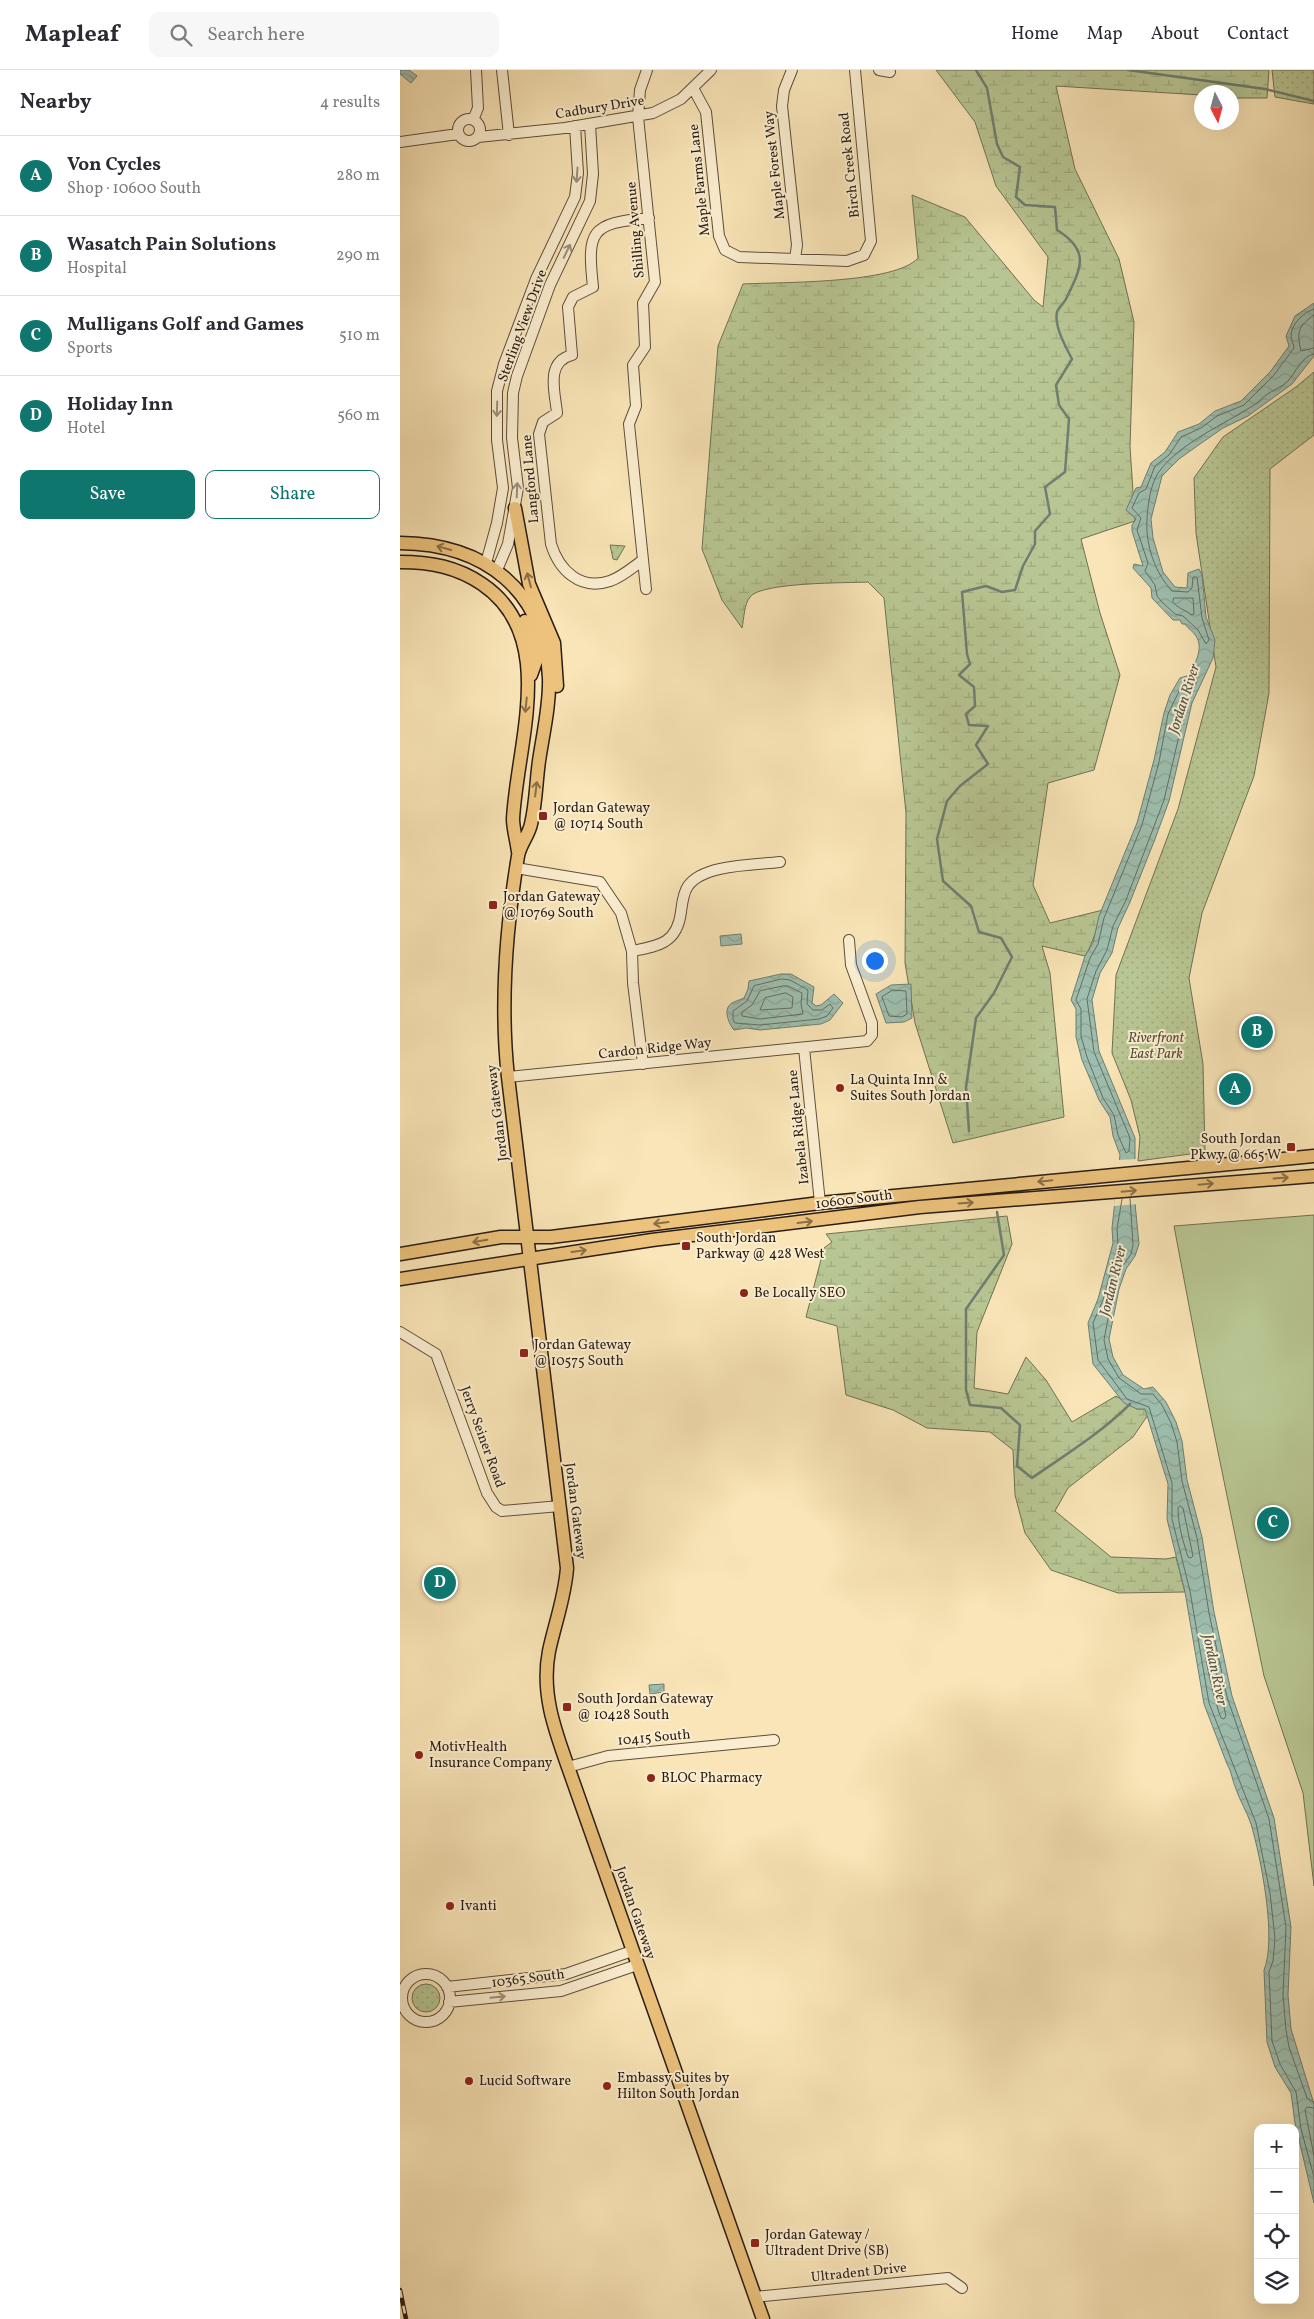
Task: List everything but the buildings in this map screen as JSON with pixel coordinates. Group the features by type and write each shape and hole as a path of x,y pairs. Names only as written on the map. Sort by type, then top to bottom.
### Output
{"main road":[{"path":"515,508 529,584 554,643 557,684 554,695 546,709"},
{"name":"Jordan Gateway","path":"400,543 439,546 471,556 521,593 537,618 547,652 549,680 531,826 518,852"},
{"path":"418,562 436,557 482,573 491,569 520,612 533,640 537,658 528,681"},
{"name":"Jordan Gateway","path":"400,562 439,564 466,573 494,592 519,626 527,655 528,681 513,820 518,852 503,994 508,1077 531,1258 549,1431 566,1552 567,1578 564,1598 549,1649 546,1687 552,1721 763,2319"},
{"name":"10600 South","path":"400,1254 501,1237 556,1237 820,1203 1314,1156"},
{"name":"10600 South","path":"400,1279 531,1258 920,1207 1314,1176"}],"street":[{"path":"473,120 478,108 476,70"},
{"path":"502,70 509,135"},
{"name":"Shilling Avenue","path":"646,589 629,424 636,406 633,365 643,352 646,342 643,303 655,282 638,117 640,90 648,70"},
{"name":"Cadbury Drive","path":"478,137 509,135 638,117 668,107 693,88 711,70"},
{"name":"Maple Forest Way","path":"792,70 784,90 782,106 797,245 794,259"},
{"name":"Birch Creek Road","path":"855,70 871,234 868,249 864,255"},
{"path":"879,70 890,72"},
{"name":"Maple Farms Lane","path":"693,88 706,112 719,236 725,250 739,257 847,261 864,255"},
{"path":"473,120 480,129 478,137 475,140 465,141 458,134 457,130 461,122 473,120"},
{"name":"Sterling View Drive","path":"491,569 508,544 518,488 512,438 513,394 517,376 550,285 590,201 593,174 590,124"},
{"name":"Sterling View Drive","path":"491,569 503,488 497,440 497,391 504,364 536,279 575,197 578,173 575,126"},
{"path":"400,142 458,134"},
{"name":"Langford Lane","path":"643,560 610,581 598,583 585,582 573,577 563,569 555,557 551,544 539,434 543,422 557,413 554,369 559,360 572,355 568,307 573,297 593,287 590,255 592,241 596,234 611,224 649,218"},
{"path":"632,950 660,945 673,935 680,922 683,899 688,886 700,876 719,868 780,862"},
{"path":"516,868 600,882 621,912 632,950 633,983 643,1064"},
{"name":"Cardon Ridge Way","path":"508,1077 867,1041 872,1035 872,1023 851,966 849,940"},
{"name":"Izabela Ridge Lane","path":"804,1048 820,1203"},
{"name":"Jerry Seiner Road","path":"400,1332 436,1354 487,1493 496,1507 510,1512 560,1506"},
{"name":"10415 South","path":"568,1767 608,1756 774,1740"},
{"name":"10365 South","path":"447,1987 566,1974 632,1951"},
{"name":"10365 South","path":"450,2002 560,1991 637,1966"},
{"path":"420,1974 437,1977 447,1987 450,2002 441,2016 425,2022 410,2016 402,2001 402,1992 408,1982 420,1974"},
{"name":"Ultradent Drive","path":"755,2297 948,2278 962,2288"}],"green space":[{"path":"936,70 1269,70 1267,98 1239,98 1239,85 1194,85 1194,95 1056,86 1075,169 1119,259 1134,322 1130,447 1135,521 1081,539 1100,613 1120,675 1094,770 1048,783 1033,885 1050,923 1103,910 1085,956 1042,946 1050,973 1064,1117 953,1143 915,1023 905,963 906,813 884,598 868,582 805,584 770,588 757,592 750,597 745,608 742,628 722,600 702,549 718,346 743,284 809,282 863,277 886,273 905,266 918,258 912,195 965,217 1034,300 1043,307 1048,257 996,186 975,122"},
{"path":"1272,70 1314,70 1314,104 1275,97"},
{"name":"Riverfront East Park","path":"1314,372 1314,435 1270,469 1269,693 1254,776 1202,913 1189,978 1203,1064 1205,1152 1138,1161 1140,1137 1131,1100 1112,1053 1116,975 1178,809 1216,667 1196,533 1194,478 1223,437 1296,387"},
{"path":"610,545 625,546 617,560 613,559"},
{"path":"1314,1215 1314,1886 1303,1793 1264,1676 1201,1369 1174,1226"},
{"path":"1007,1216 1012,1244 977,1332 974,1388 1008,1394 1026,1357 1046,1380 1072,1422 1116,1396 1137,1409 1145,1409 1148,1415 1133,1437 1068,1488 1055,1511 1111,1557 1166,1559 1176,1557 1185,1592 1118,1593 1051,1570 1025,1533 1015,1495 1013,1450 990,1432 927,1428 893,1410 846,1395 837,1326 806,1317 824,1248 832,1242 826,1234"},
{"path":"426,1984 436,1988 440,1998 436,2008 426,2012 416,2008 412,1998 416,1988"}],"water":[{"path":"400,70 409,70 417,76 411,83 400,74"},
{"name":"Jordan River","path":"1314,303 1314,356 1292,384 1248,416 1223,428 1200,444 1179,459 1162,476 1151,519 1153,538 1163,572 1175,587 1187,588 1188,573 1199,569 1202,575 1206,617 1215,640 1213,658 1192,703 1169,801 1118,928 1112,953 1100,973 1092,1000 1099,1051 1135,1138 1135,1203 1139,1244 1135,1256 1126,1269 1119,1289 1109,1339 1113,1357 1123,1375 1144,1389 1153,1387 1166,1402 1176,1422 1182,1441 1187,1480 1202,1537 1214,1612 1232,1696 1274,1818 1291,1927 1288,1995 1291,2029 1314,2104 1314,2203 1299,2140 1299,2124 1295,2123 1291,2093 1275,2067 1267,2042 1264,1970 1268,1956 1269,1939 1266,1898 1259,1857 1251,1824 1204,1704 1185,1592 1167,1519 1168,1484 1145,1409 1137,1409 1124,1403 1093,1364 1088,1323 1098,1299 1113,1243 1112,1228 1120,1155 1113,1136 1110,1117 1099,1100 1082,1060 1076,1037 1076,1009 1071,1000 1085,956 1093,943 1099,916 1137,823 1170,695 1180,678 1190,675 1199,650 1195,634 1185,624 1182,624 1180,620 1173,620 1152,598 1151,588 1133,568 1134,564 1143,566 1132,531 1132,525 1136,519 1126,510 1136,488 1141,487 1151,463 1165,452 1178,432 1199,424 1215,411 1241,401 1270,372 1289,346 1286,336 1295,316"},
{"path":"741,934 742,944 721,946 720,936"},
{"path":"781,974 791,974 814,987 812,1003 816,1006 821,1005 834,994 843,1003 830,1020 821,1024 760,1030 746,1028 734,1030 730,1024 727,1009 732,1003 744,998 749,981"},
{"path":"911,984 912,1018 904,1022 886,1023 876,994 891,985"},
{"path":"664,1684 664,1692 650,1694 649,1685"}],"pier":[{"path":"1137,1159 1138,1204 1114,1206 1117,1160"}],"waterway":[{"path":"969,1131 966,1087 976,1018 994,993 1012,957 1001,938 979,932 971,906 943,881 937,839 947,801 960,786 988,764 976,745 988,726 969,725 966,714 975,706 974,687 959,675 970,664 967,654 962,592 986,586 1002,592 1015,590 1023,566 1035,544 1035,531 1050,514 1045,487 1065,472 1069,419 1059,405 1056,385 1072,359 1061,337 1057,324 1057,312 1066,299 1076,278 1080,261 1075,245 1057,230 1055,207 1025,205 1016,197 1020,167 1003,157 997,144 987,88 976,70"},
{"path":"1128,70 1265,89 1314,101"},
{"path":"997,1212 1004,1255 966,1309 966,1390 970,1405 1001,1408 1020,1425 1017,1466 1032,1478 1095,1434 1130,1404"}],"railway":[{"path":"400,2290 406,2319"}],"place":[{"name":"Jordan Gateway @ 10714 South","path":"543,816"},
{"name":"Jordan Gateway @ 10769 South","path":"493,905"},
{"name":"Wasatch Pain Solutions","path":"1257,1032"},
{"name":"La Quinta Inn & Suites South Jordan","path":"840,1088"},
{"name":"Von Cycles","path":"1235,1089"},
{"name":"South Jordan Pkwy @ 665 W","path":"1291,1147"},
{"name":"South Jordan Parkway @ 428 West","path":"686,1246"},
{"name":"Be Locally SEO","path":"744,1293"},
{"name":"Jordan Gateway @ 10575 South","path":"524,1353"},
{"name":"Mulligans Golf and Games","path":"1273,1523"},
{"name":"Holiday Inn","path":"440,1583"},
{"name":"South Jordan Gateway @ 10428 South","path":"567,1707"},
{"name":"MotivHealth Insurance Company","path":"419,1755"},
{"name":"BLOC Pharmacy","path":"651,1778"},
{"name":"Ivanti","path":"450,1906"},
{"name":"Lucid Software","path":"469,2081"},
{"name":"Embassy Suites by Hilton South Jordan","path":"607,2086"},
{"name":"Jordan Gateway / Ultradent Drive (SB)","path":"755,2243"}]}
